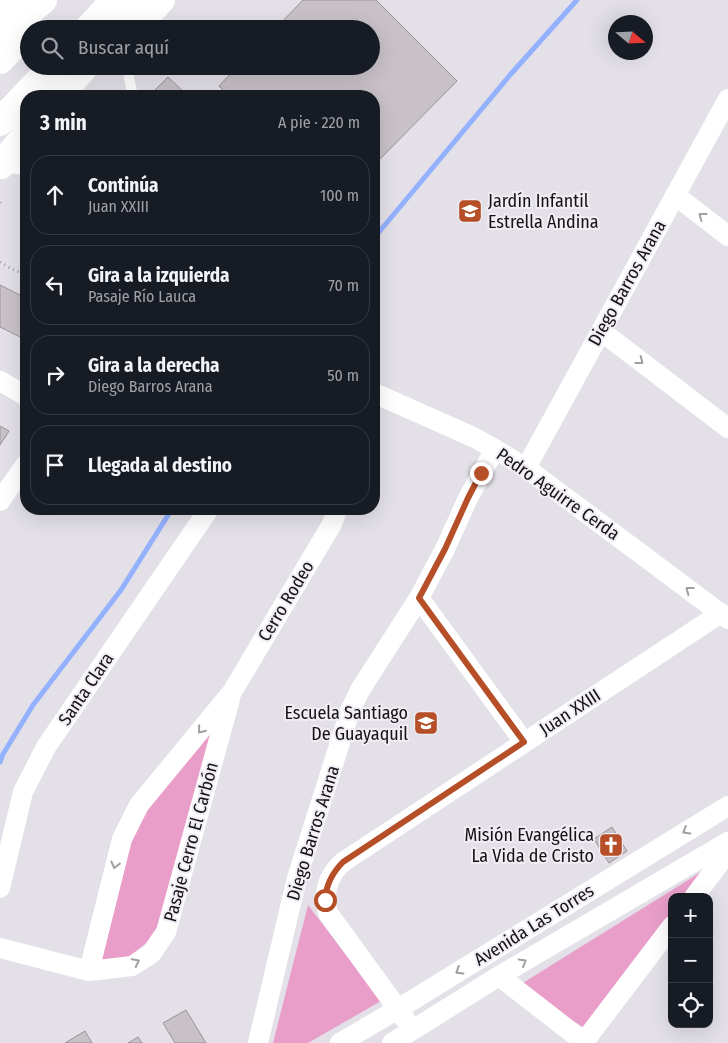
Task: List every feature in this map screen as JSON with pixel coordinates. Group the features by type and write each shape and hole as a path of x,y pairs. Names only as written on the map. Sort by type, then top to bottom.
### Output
{"main road":[{"path":"0,13 13,0"},
{"path":"0,36 43,0"},
{"path":"40,20 59,0"},
{"path":"96,20 115,0"},
{"path":"138,19 161,0"},
{"path":"0,60 20,40"},
{"path":"30,90 44,75"},
{"path":"64,90 76,75"},
{"path":"74,90 88,75"},
{"path":"0,122 20,101"},
{"path":"14,167 20,152"}],"street":[{"name":"Diego Barros Arana","path":"526,468 728,99"},
{"path":"675,195 728,236"},
{"path":"601,331 728,428"},
{"path":"0,381 20,393"},
{"name":"Pedro Aguirre Cerda","path":"380,396 473,437 526,468 724,616"},
{"name":"Diego Barros Arana","path":"258,1043 297,878 350,711 360,690 419,598 445,549 468,498 495,449"},
{"path":"0,501 20,473"},
{"name":"Santa Clara","path":"0,888 23,792 46,747 205,515"},
{"name":"Cerro Rodeo","path":"232,692 332,524 335,515"},
{"path":"419,598 524,742"},
{"name":"Juan XXIII","path":"398,1008 328,913 325,894 334,872 343,862 524,742 724,616"},
{"path":"0,948 89,971 122,838 140,805 232,692"},
{"name":"Pasaje Cerro El Carbón","path":"89,971 132,966 151,954 166,932 232,692"},
{"name":"Avenida Las Torres","path":"340,1043 728,806"},
{"name":"Avenida Las Torres","path":"392,1043 500,976 728,842"},
{"path":"697,893 728,852"},
{"path":"500,976 583,1043 668,931"},
{"path":"398,1008 413,1030"}],"lane":[{"path":"130,75 132,90"}],"path":[{"path":"0,262 20,272"}],"shaded area":[{"path":"220,712 159,933 126,959 95,961 127,838"},
{"path":"709,867 690,893 668,893 668,921 586,1029 518,986"},
{"path":"308,905 381,1001 308,1043 273,1043"}],"building":[{"path":"303,0 376,0 457,81 380,159 380,90 223,90 219,86 229,75 380,75 380,20 284,20"},
{"path":"168,77 182,90 155,90"},
{"path":"0,285 20,295 20,337 0,327"},
{"path":"0,426 9,431 0,445"},
{"name":"Misión Evangélica La Vida de Cristo","path":"612,827 627,851 609,863 594,839"},
{"path":"186,1010 206,1043 175,1043 163,1023"},
{"path":"85,1031 92,1043 65,1043"},
{"path":"138,1037 142,1043 128,1043"}],"waterway":[{"path":"380,231 510,75 577,0"},
{"path":"0,762 33,705 121,590 168,515"}],"place":[{"name":"Jardín Infantil Estrella Andina","path":"470,211"},
{"name":"Escuela Santiago De Guayaquil","path":"426,723"},
{"name":"Misión Evangélica La Vida de Cristo","path":"611,845"}],"route":[{"path":"325,900 330,878 343,862 524,742 419,598 445,549 481,473"}]}
